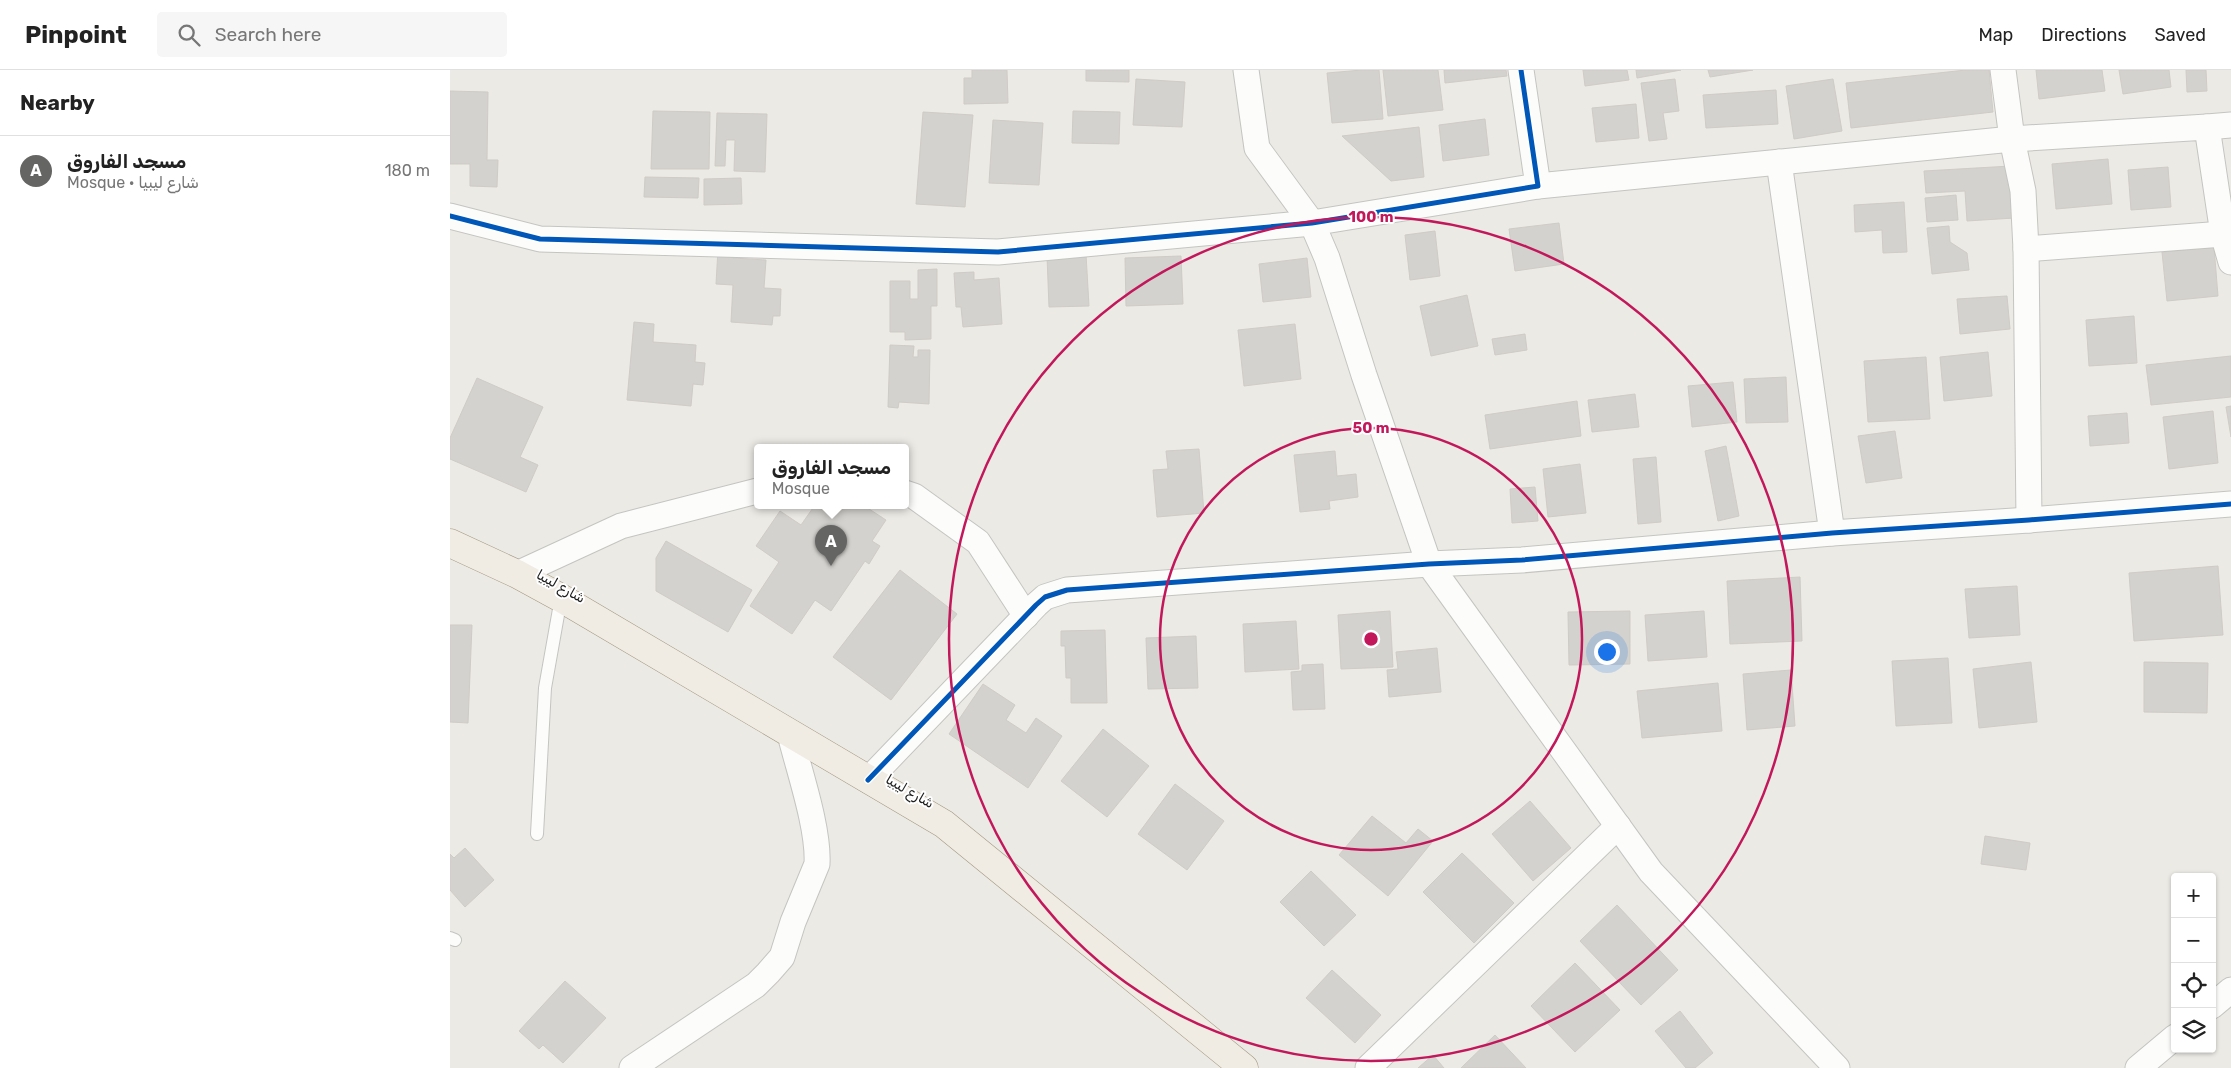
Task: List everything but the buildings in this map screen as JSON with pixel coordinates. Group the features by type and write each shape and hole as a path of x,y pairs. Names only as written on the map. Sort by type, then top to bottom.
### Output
{"main road":[{"name":"شارع ليبيا","path":"450,543 516,574 561,598 944,824 1244,1068"}],"street":[{"path":"1246,70 1256,148 1312,223 1327,258 1364,375 1429,564 1651,872 1837,1068"},
{"path":"1521,70 1538,186"},
{"path":"2003,70 2012,139 2024,191 2029,520"},
{"path":"450,216 540,239 998,252 1312,223 1538,186 2012,139 2219,126 2223,234 2231,262"},
{"path":"1779,162 1832,533"},
{"path":"2026,248 2223,234"},
{"path":"516,574 621,526 754,492"},
{"path":"909,494 978,542 1026,616"},
{"path":"868,780 1045,597 1067,590 1429,564 1522,560 1832,533 2231,504"},
{"path":"632,1068 756,986 782,957 793,922 817,864 818,856 809,806 790,734"},
{"path":"1368,1068 1618,826"},
{"path":"2216,1003 2231,990"},
{"path":"2138,1068 2171,1040"}],"lane":[{"path":"537,834 545,688 561,598"}],"cycle path":[{"path":"450,216 540,239 998,252 1312,223 1538,186 1521,70"},
{"path":"868,780 1036,605 1045,597 1067,590 1429,564 1522,560 1832,533 2231,504"}],"place":[{"name":"مسجد الفاروق","path":"831,566"}]}
